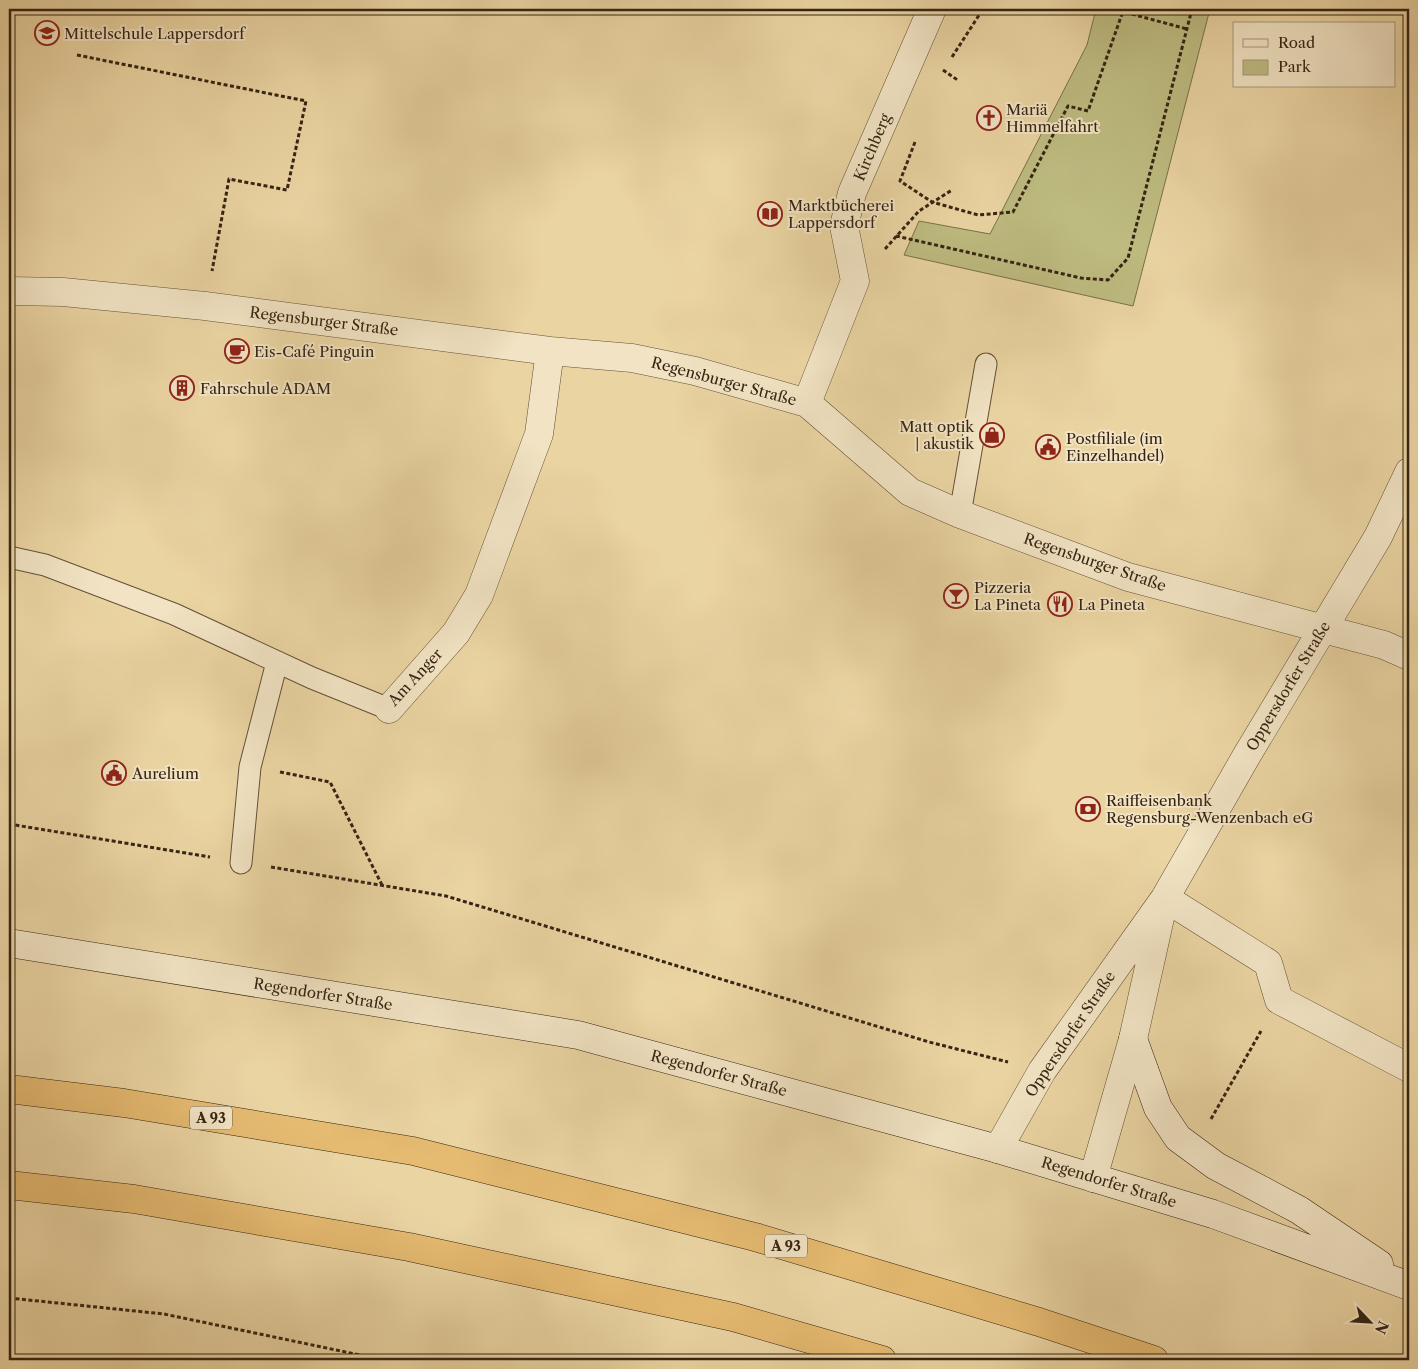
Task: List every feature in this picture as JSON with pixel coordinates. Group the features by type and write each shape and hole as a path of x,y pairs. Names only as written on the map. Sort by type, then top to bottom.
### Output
{"highway":[{"name":"A 93","path":"9,1089 124,1103 413,1151 755,1237 1040,1322 1154,1360"},
{"path":"9,1184 134,1199 409,1247 733,1317 882,1360"}],"street":[{"name":"Kirchberg","path":"808,403 855,281 844,226 852,193 932,9"},
{"name":"Regensburger Straße","path":"9,291 63,292 205,306 550,351 632,358 695,371 808,403 910,492 960,514 1128,577 1384,645 1409,656"},
{"name":"Am Anger","path":"389,709 456,633 479,595 539,434 550,351"},
{"name":"Oppersdorfer Straße","path":"998,1149 1042,1071 1165,898 1247,755 1378,537 1409,472"},
{"name":"Oppersdorfer Straße","path":"1093,1178 1133,1039 1165,898"},
{"path":"1165,898 1268,963 1279,1000 1409,1068"},
{"name":"Regendorfer Straße","path":"9,943 578,1035 998,1149 1213,1214 1409,1286"},
{"path":"1133,1039 1158,1108 1178,1138 1216,1166 1299,1210 1409,1286"}],"lane":[{"path":"960,514 986,364"},
{"name":"Am Anger","path":"9,557 45,564 174,614 312,678 389,709"},
{"path":"241,862 250,767 277,662"}],"path":[{"path":"948,62 983,9"},
{"path":"1114,9 1187,29"},
{"path":"896,236 1081,278 1108,280 1128,258 1192,9"},
{"path":"918,135 900,181 932,202 978,215 1013,212 1068,106 1088,112 1123,11"},
{"path":"77,55 306,101 287,190 230,179 205,306"},
{"path":"940,79 944,70"},
{"path":"884,250 919,211 952,190"},
{"path":"250,767 330,782 382,886"},
{"path":"9,824 446,896 929,1042 1013,1063"},
{"path":"1210,1120 1279,1000"},
{"path":"9,1298 164,1314 384,1360"}],"green space":[{"path":"1096,9 1210,9 1133,306 904,255 919,221 990,234 1087,45"}],"place":[{"name":"Mittelschule Lappersdorf","path":"47,33"},
{"name":"Mariä Himmelfahrt","path":"989,118"},
{"name":"Marktbücherei Lappersdorf","path":"770,214"},
{"name":"Eis-Café Pinguin","path":"237,351"},
{"name":"Fahrschule ADAM","path":"182,388"},
{"name":"Matt optik | akustik","path":"992,435"},
{"name":"Postfiliale (im Einzelhandel)","path":"1048,447"},
{"name":"Pizzeria La Pineta","path":"956,596"},
{"name":"La Pineta","path":"1060,604"},
{"name":"Aurelium","path":"114,773"},
{"name":"Raiffeisenbank Regensburg-Wenzenbach eG","path":"1088,809"}]}
